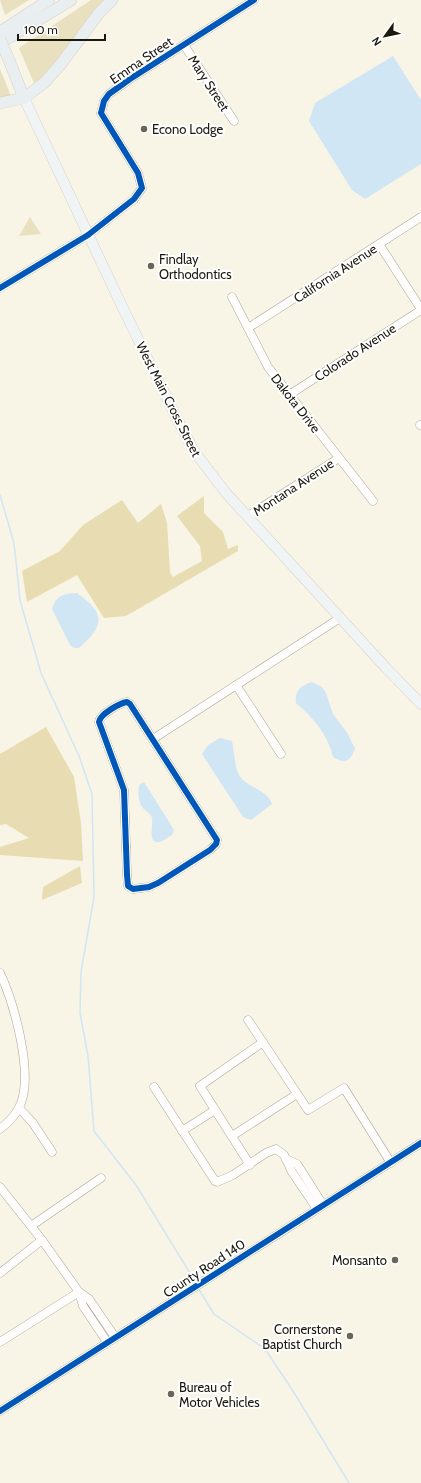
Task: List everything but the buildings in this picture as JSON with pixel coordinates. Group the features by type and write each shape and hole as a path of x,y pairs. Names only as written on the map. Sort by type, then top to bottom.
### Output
{"highway":[{"path":"0,32 49,0"},
{"path":"0,43 71,0"},
{"path":"0,103 24,98 40,87 53,74 100,13 112,0"},
{"name":"West Main Cross Street","path":"0,39 24,98"}],"main road":[{"name":"West Main Cross Street","path":"24,98 88,235 191,446 209,472 248,516 340,618 421,704"}],"street":[{"name":"Emma Street","path":"88,235 134,199 142,188 138,173 101,113 104,101 110,94 130,79 254,0"},
{"name":"Mary Street","path":"184,45 234,122"},
{"name":"California Avenue","path":"248,328 421,217"},
{"path":"0,288 88,235"},
{"path":"379,244 421,309"},
{"name":"Dakota Drive","path":"232,297 268,367 373,501"},
{"name":"Colorado Avenue","path":"289,395 421,309"},
{"name":"Montana Avenue","path":"248,516 339,458"},
{"path":"152,740 340,618"},
{"path":"236,685 281,754"},
{"path":"127,702 130,704 152,740 217,840 216,844 210,850 158,883 149,887 133,890 128,886 127,875 124,790 99,722 100,718 122,703 127,702"},
{"path":"0,973 12,1003 21,1041 24,1084 24,1093 18,1108 10,1120 0,1129"},
{"path":"248,1020 308,1110 344,1088 391,1162"},
{"path":"250,1165 200,1086 263,1042"},
{"path":"154,1087 215,1181 217,1182 233,1175 266,1153 276,1149 284,1155 286,1159 297,1164 320,1207"},
{"path":"232,1136 297,1094"},
{"path":"18,1108 33,1122 52,1152"},
{"path":"182,1131 215,1110"},
{"name":"County Road 140","path":"0,1411 421,1143"},
{"path":"31,1226 101,1178"},
{"path":"0,1187 3,1197 31,1226 79,1292 83,1306 107,1342"},
{"path":"0,1273 42,1240"},
{"path":"79,1292 89,1299 115,1338"},
{"path":"0,1342 79,1292"}],"shaded area":[{"path":"0,0 29,0 5,15"},
{"path":"91,0 107,0 38,83 34,83 19,48"},
{"path":"0,69 11,96 0,99"},
{"path":"30,217 41,234 19,236"},
{"path":"204,496 204,513 223,532 228,549 238,545 238,551 126,616 104,618 77,575 27,602 22,571 60,551 83,525 122,500 138,523 161,504 167,523 170,572 173,577 202,561 200,546 177,516"},
{"path":"46,727 74,777 81,823 83,861 0,855 0,847 29,838 6,824 0,825 0,754"},
{"path":"80,866 82,883 42,900 43,887"}],"water":[{"path":"393,56 421,100 421,164 365,199 352,190 309,121 315,103"},
{"path":"77,593 93,607 99,620 94,633 88,640 79,648 74,648 70,645 52,609 56,600 62,596"},
{"path":"312,682 322,687 326,693 333,714 348,734 355,749 351,757 347,760 341,761 333,757 324,734 314,720 296,703 297,692 305,685"},
{"path":"220,738 232,741 239,775 247,783 266,795 272,804 251,820 243,817 202,754 208,745"},
{"path":"144,782 174,830 172,835 160,842 155,842 153,840 152,817 143,809 140,803 139,785"}],"waterway":[{"path":"0,495 14,543 20,600 41,673 79,756 92,794 94,897 81,972 80,1013 88,1056 94,1131 136,1185 196,1283"},
{"path":"198,1288 214,1314 265,1349 293,1391 349,1483"}],"cycle path":[{"path":"0,288 88,235 134,199 142,188 138,173 101,113 104,101 109,94 254,0"},
{"path":"127,702 130,704 217,840 216,844 210,850 158,883 149,887 133,889 128,886 124,790 99,722 106,712 127,702"},
{"path":"0,1411 421,1143"}],"place":[{"name":"Econo Lodge","path":"144,129"},
{"name":"Findlay Orthodontics","path":"151,266"},
{"name":"Monsanto","path":"395,1260"},
{"name":"Cornerstone Baptist Church","path":"350,1336"},
{"name":"Bureau of Motor Vehicles","path":"171,1394"}]}
